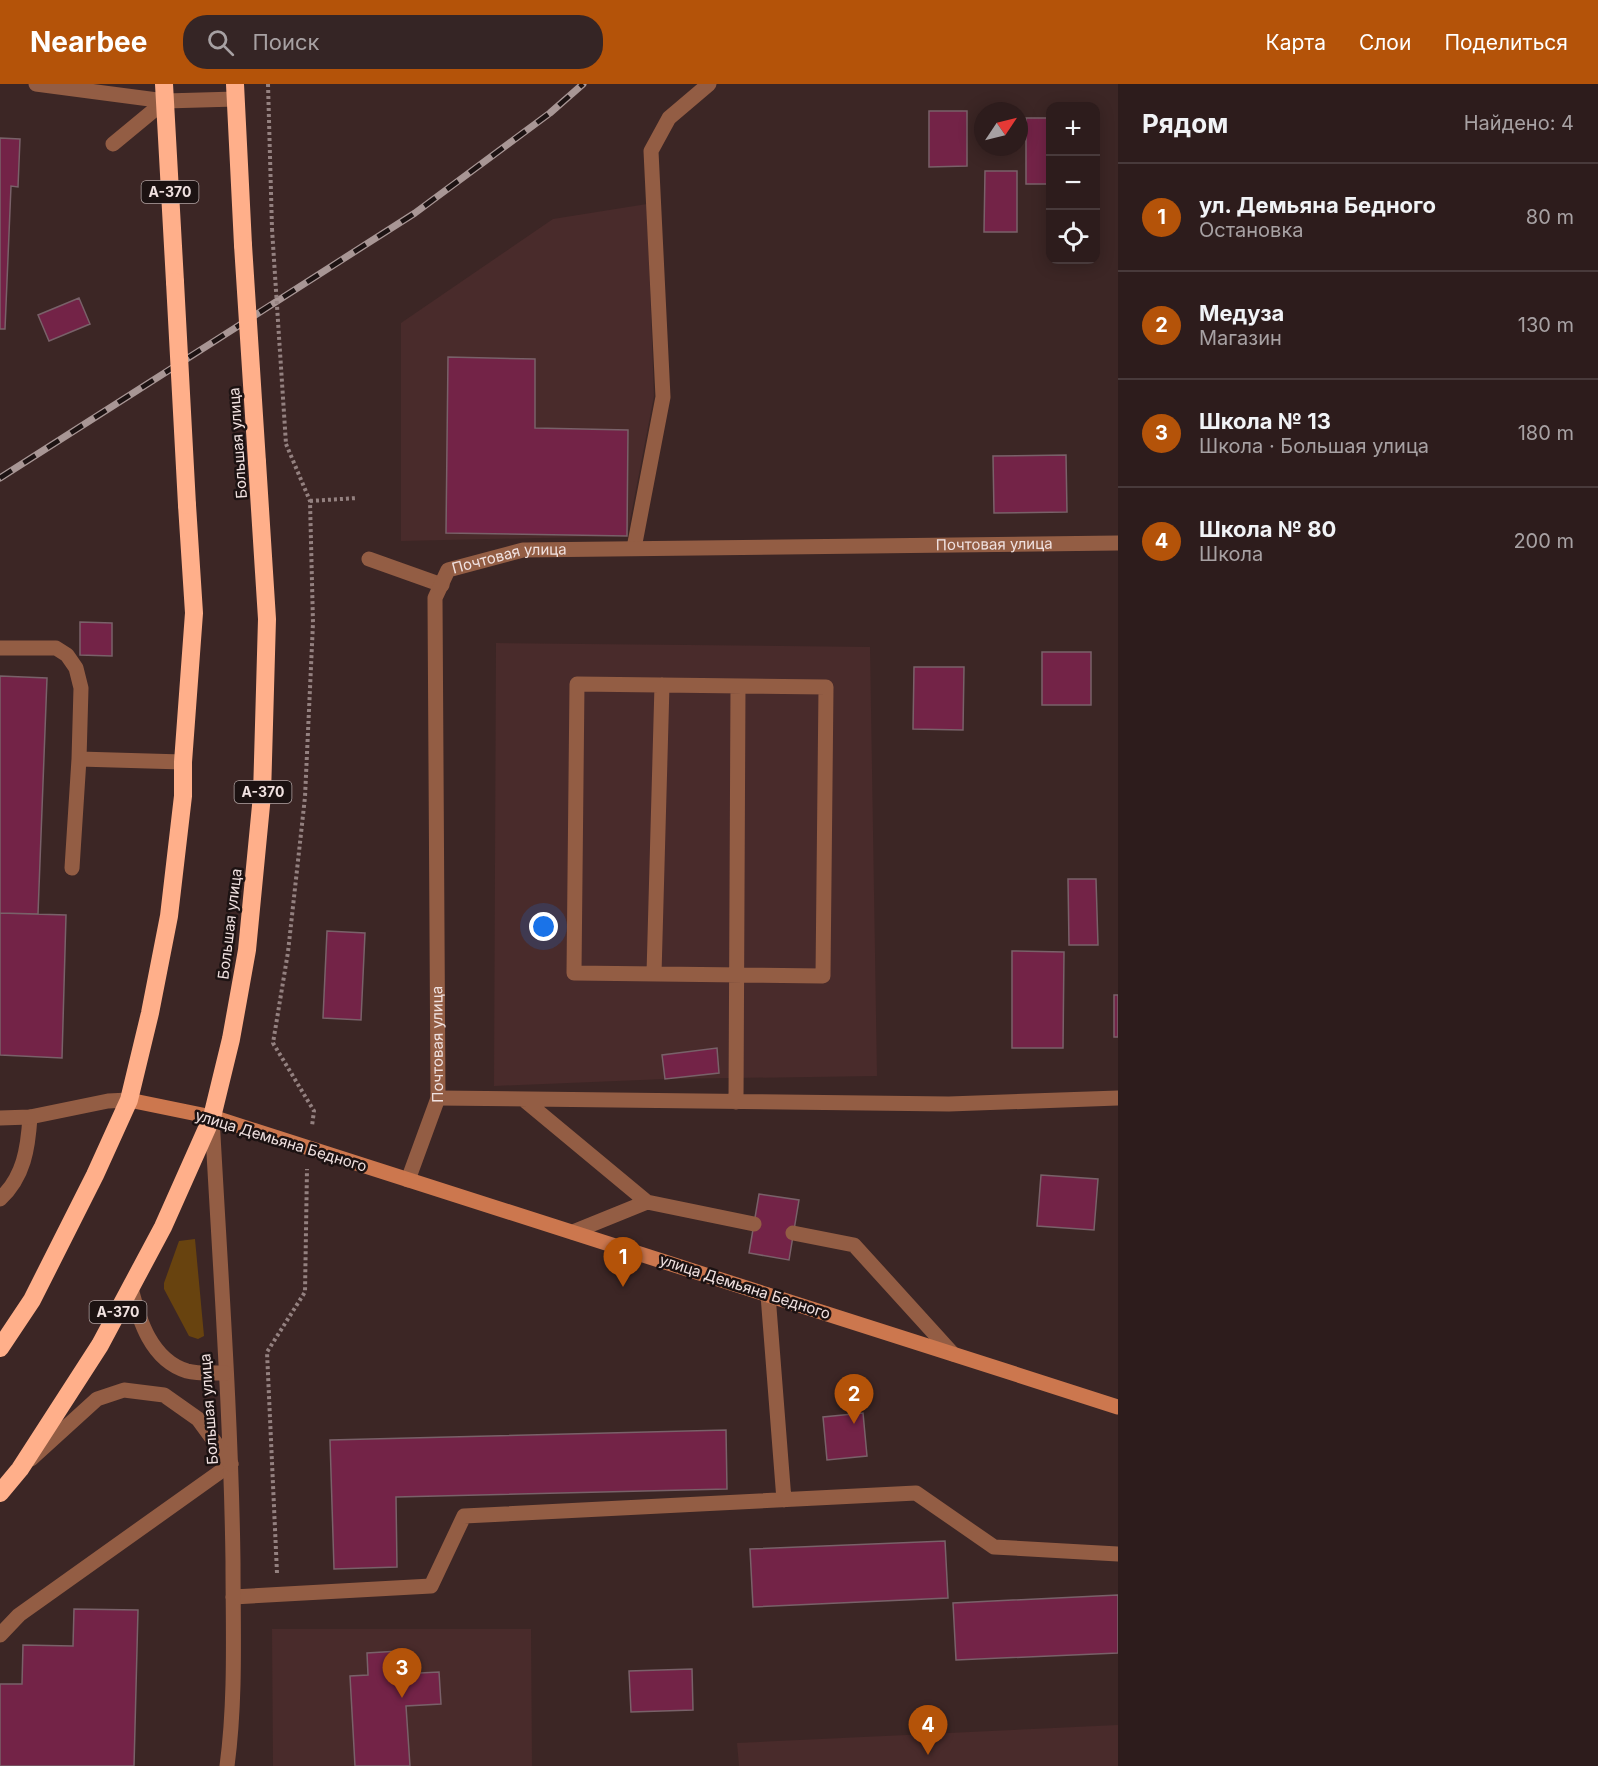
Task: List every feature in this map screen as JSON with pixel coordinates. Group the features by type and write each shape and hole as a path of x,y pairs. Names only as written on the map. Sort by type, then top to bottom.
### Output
{"highway":[{"name":"Большая улица","path":"212,1118 231,1038 247,950 262,795 267,619 243,245 236,91"},
{"name":"А-370","path":"0,1348 32,1300 96,1175 129,1101 150,1013 169,916 183,796 183,762 194,613 165,93"},
{"name":"А-370","path":"0,1493 20,1469 100,1346 163,1227 212,1118"}],"main road":[{"name":"улица Демьяна Бедного","path":"129,1101 212,1118 1118,1407"}],"street":[{"path":"36,84 165,93 236,91"},
{"path":"634,548 663,397 651,151 669,118 709,84"},
{"path":"113,144 165,93"},
{"name":"Почтовая улица","path":"408,1180 438,1098 435,598 448,570 523,550 1118,543"},
{"path":"369,560 442,585"},
{"path":"0,648 56,648 67,655 76,668 81,688 72,868"},
{"path":"577,684 662,685 826,687 823,976 574,973 577,684"},
{"path":"654,974 662,685"},
{"path":"736,1102 738,686"},
{"path":"79,759 183,762"},
{"path":"438,1098 949,1104 1118,1098"},
{"path":"523,1100 647,1202 753,1224"},
{"path":"0,1118 30,1117 108,1101 129,1101"},
{"path":"0,1199 18,1178 28,1149 30,1117"},
{"name":"Большая улица","path":"212,1118 231,1464 232,1734 227,1766"},
{"path":"573,1232 647,1202"},
{"path":"793,1233 854,1245 953,1354"},
{"path":"131,1288 139,1318 158,1352 172,1364 188,1372 225,1373"},
{"path":"768,1295 784,1500"},
{"path":"0,1635 19,1616 231,1464 198,1419 164,1395 124,1390 97,1399 20,1469"},
{"path":"233,1597 431,1586 464,1516 916,1493 994,1547 1118,1554"}],"path":[{"path":"268,84 272,229 286,444 310,501 314,623 305,797 288,952 273,1043 314,1111 308,1148 305,1292 267,1352 278,1596"},
{"path":"310,501 357,498"}],"shaded area":[{"path":"647,204 654,396 627,536 401,541 401,323 553,219"},
{"path":"496,643 870,647 877,1076 665,1079 494,1086"},
{"path":"195,1239 204,1336 198,1339 189,1336 164,1289 179,1241"},
{"path":"272,1629 531,1629 532,1766 273,1766"},
{"path":"1118,1725 1118,1766 739,1766 737,1743"}],"building":[{"path":"929,111 967,111 967,166 929,167"},
{"path":"1028,118 1046,118 1046,184 1026,184"},
{"path":"0,138 20,139 18,187 11,186 5,329 0,329"},
{"path":"985,171 1017,171 1017,232 984,232"},
{"path":"79,298 90,324 49,341 38,315"},
{"path":"448,357 535,359 535,428 628,430 627,536 446,533"},
{"path":"1066,455 1067,512 994,513 993,456"},
{"path":"80,622 112,623 112,656 80,655"},
{"path":"1042,652 1091,652 1091,705 1042,705"},
{"path":"914,667 964,667 963,730 913,729"},
{"path":"0,676 47,678 38,914 0,913"},
{"path":"1068,879 1096,879 1098,945 1069,945"},
{"path":"0,913 66,915 62,1058 0,1055"},
{"path":"327,931 365,933 361,1020 323,1018"},
{"path":"1012,951 1064,952 1063,1048 1012,1048"},
{"path":"1114,995 1118,995 1118,1037 1114,1037"},
{"path":"717,1048 719,1073 665,1079 662,1055"},
{"path":"1041,1175 1098,1179 1094,1230 1037,1226"},
{"path":"759,1194 799,1200 789,1260 749,1253"},
{"path":"863,1413 867,1456 827,1460 823,1417"},
{"path":"726,1430 727,1489 396,1497 397,1567 334,1569 330,1440"},
{"path":"945,1541 948,1598 753,1607 750,1549"},
{"path":"1118,1595 1118,1653 956,1660 953,1603"},
{"path":"74,1609 138,1610 134,1766 0,1766 0,1684 22,1684 23,1645 73,1646"},
{"path":"399,1651 400,1674 439,1672 441,1704 406,1706 410,1766 355,1766 350,1676 368,1675 367,1653"},
{"path":"692,1669 693,1710 631,1712 629,1671"}],"railway":[{"path":"0,478 415,213 550,113 583,84"}],"place":[{"name":"ул. Демьяна Бедного","path":"623,1287"},
{"name":"Медуза","path":"854,1424"},
{"name":"Школа № 13","path":"402,1698"},
{"name":"Школа № 80","path":"928,1755"}]}
